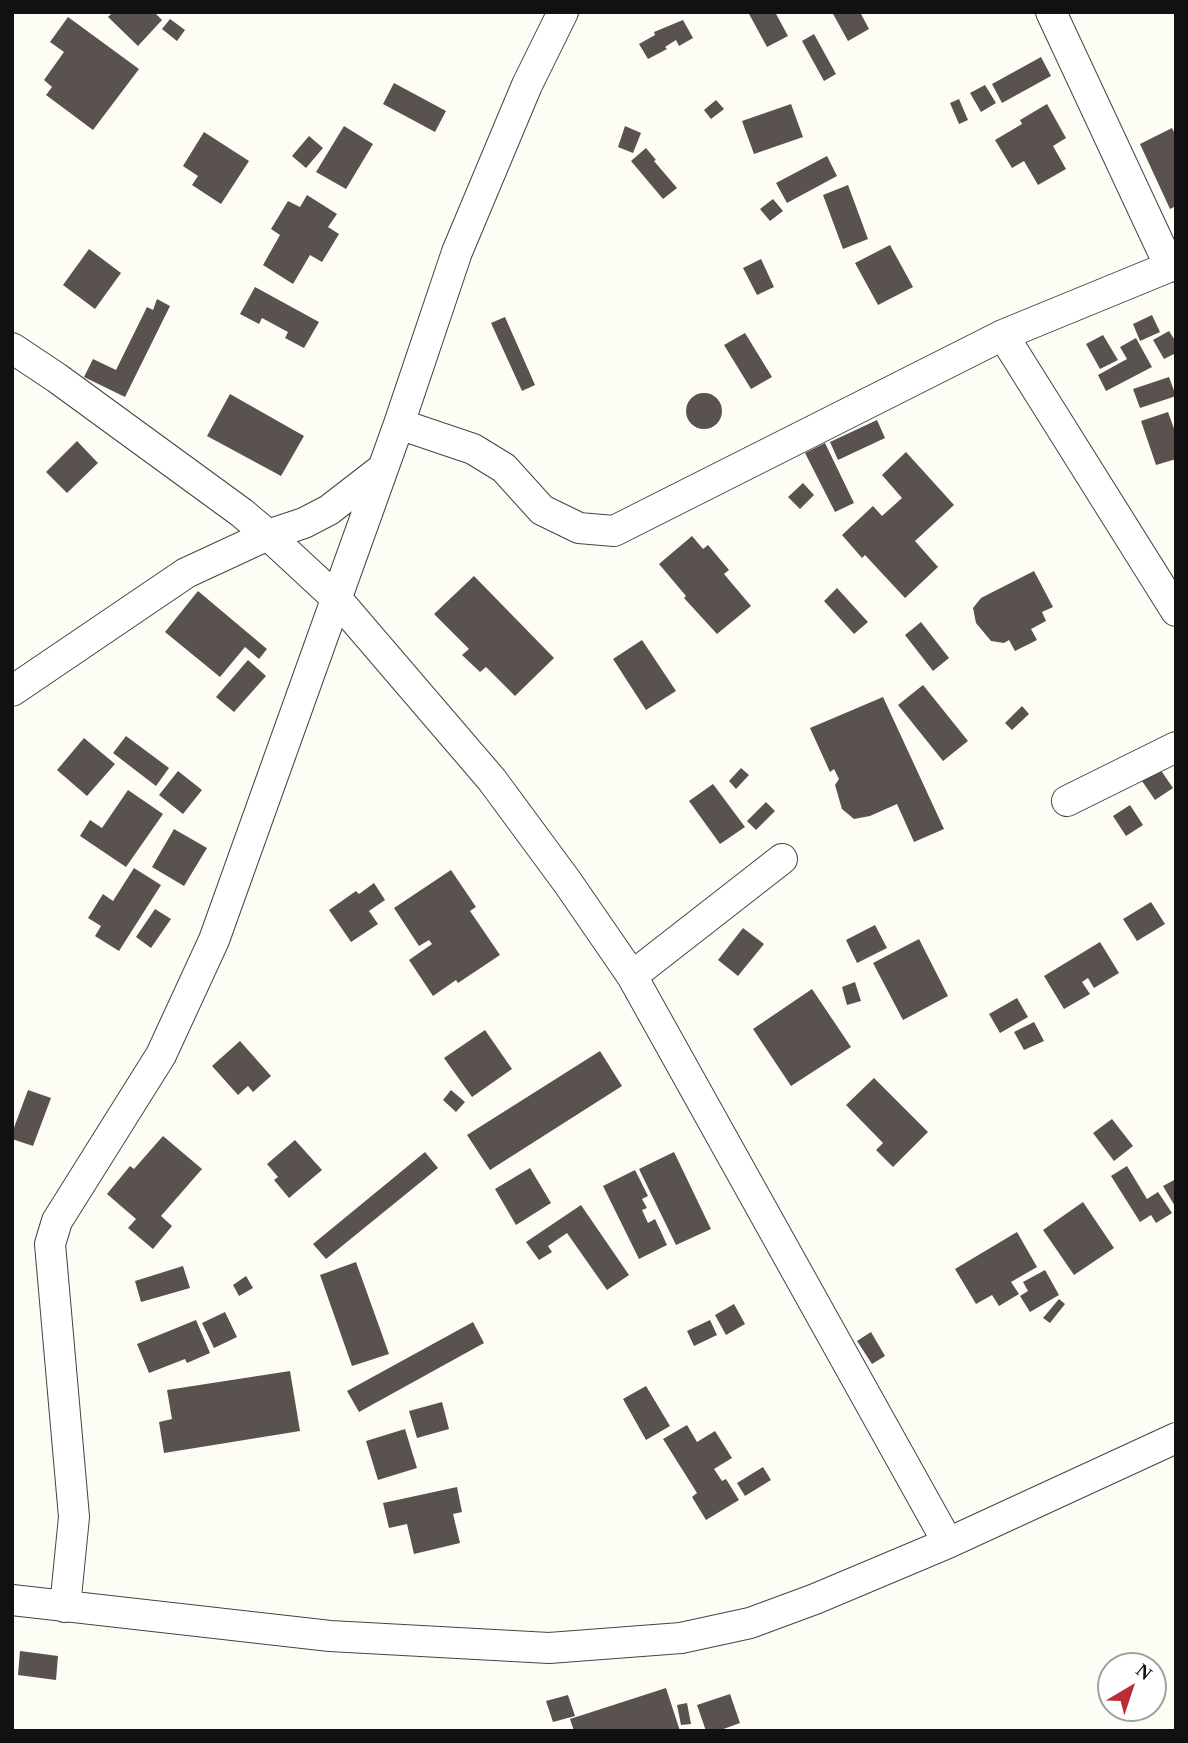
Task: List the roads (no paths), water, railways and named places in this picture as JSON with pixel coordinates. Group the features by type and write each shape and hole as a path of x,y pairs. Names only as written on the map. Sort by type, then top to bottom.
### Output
{"street":[{"path":"65,1607 74,1517 51,1244 57,1221 161,1055 214,940 399,424 457,252 527,85 563,12"},
{"path":"399,424 473,449 504,468 542,510 554,516 579,528 614,531 1003,335 1173,265 1051,12"},
{"path":"1003,335 1176,611"},
{"path":"12,348 57,378 268,535 336,598 492,780 632,976 948,1543"},
{"path":"12,691 186,573 329,510 383,469"},
{"path":"1067,801 1176,747"},
{"path":"632,976 782,859"},
{"path":"12,1600 330,1636 549,1648 681,1638 750,1623 815,1599 948,1543 1176,1438"}]}
